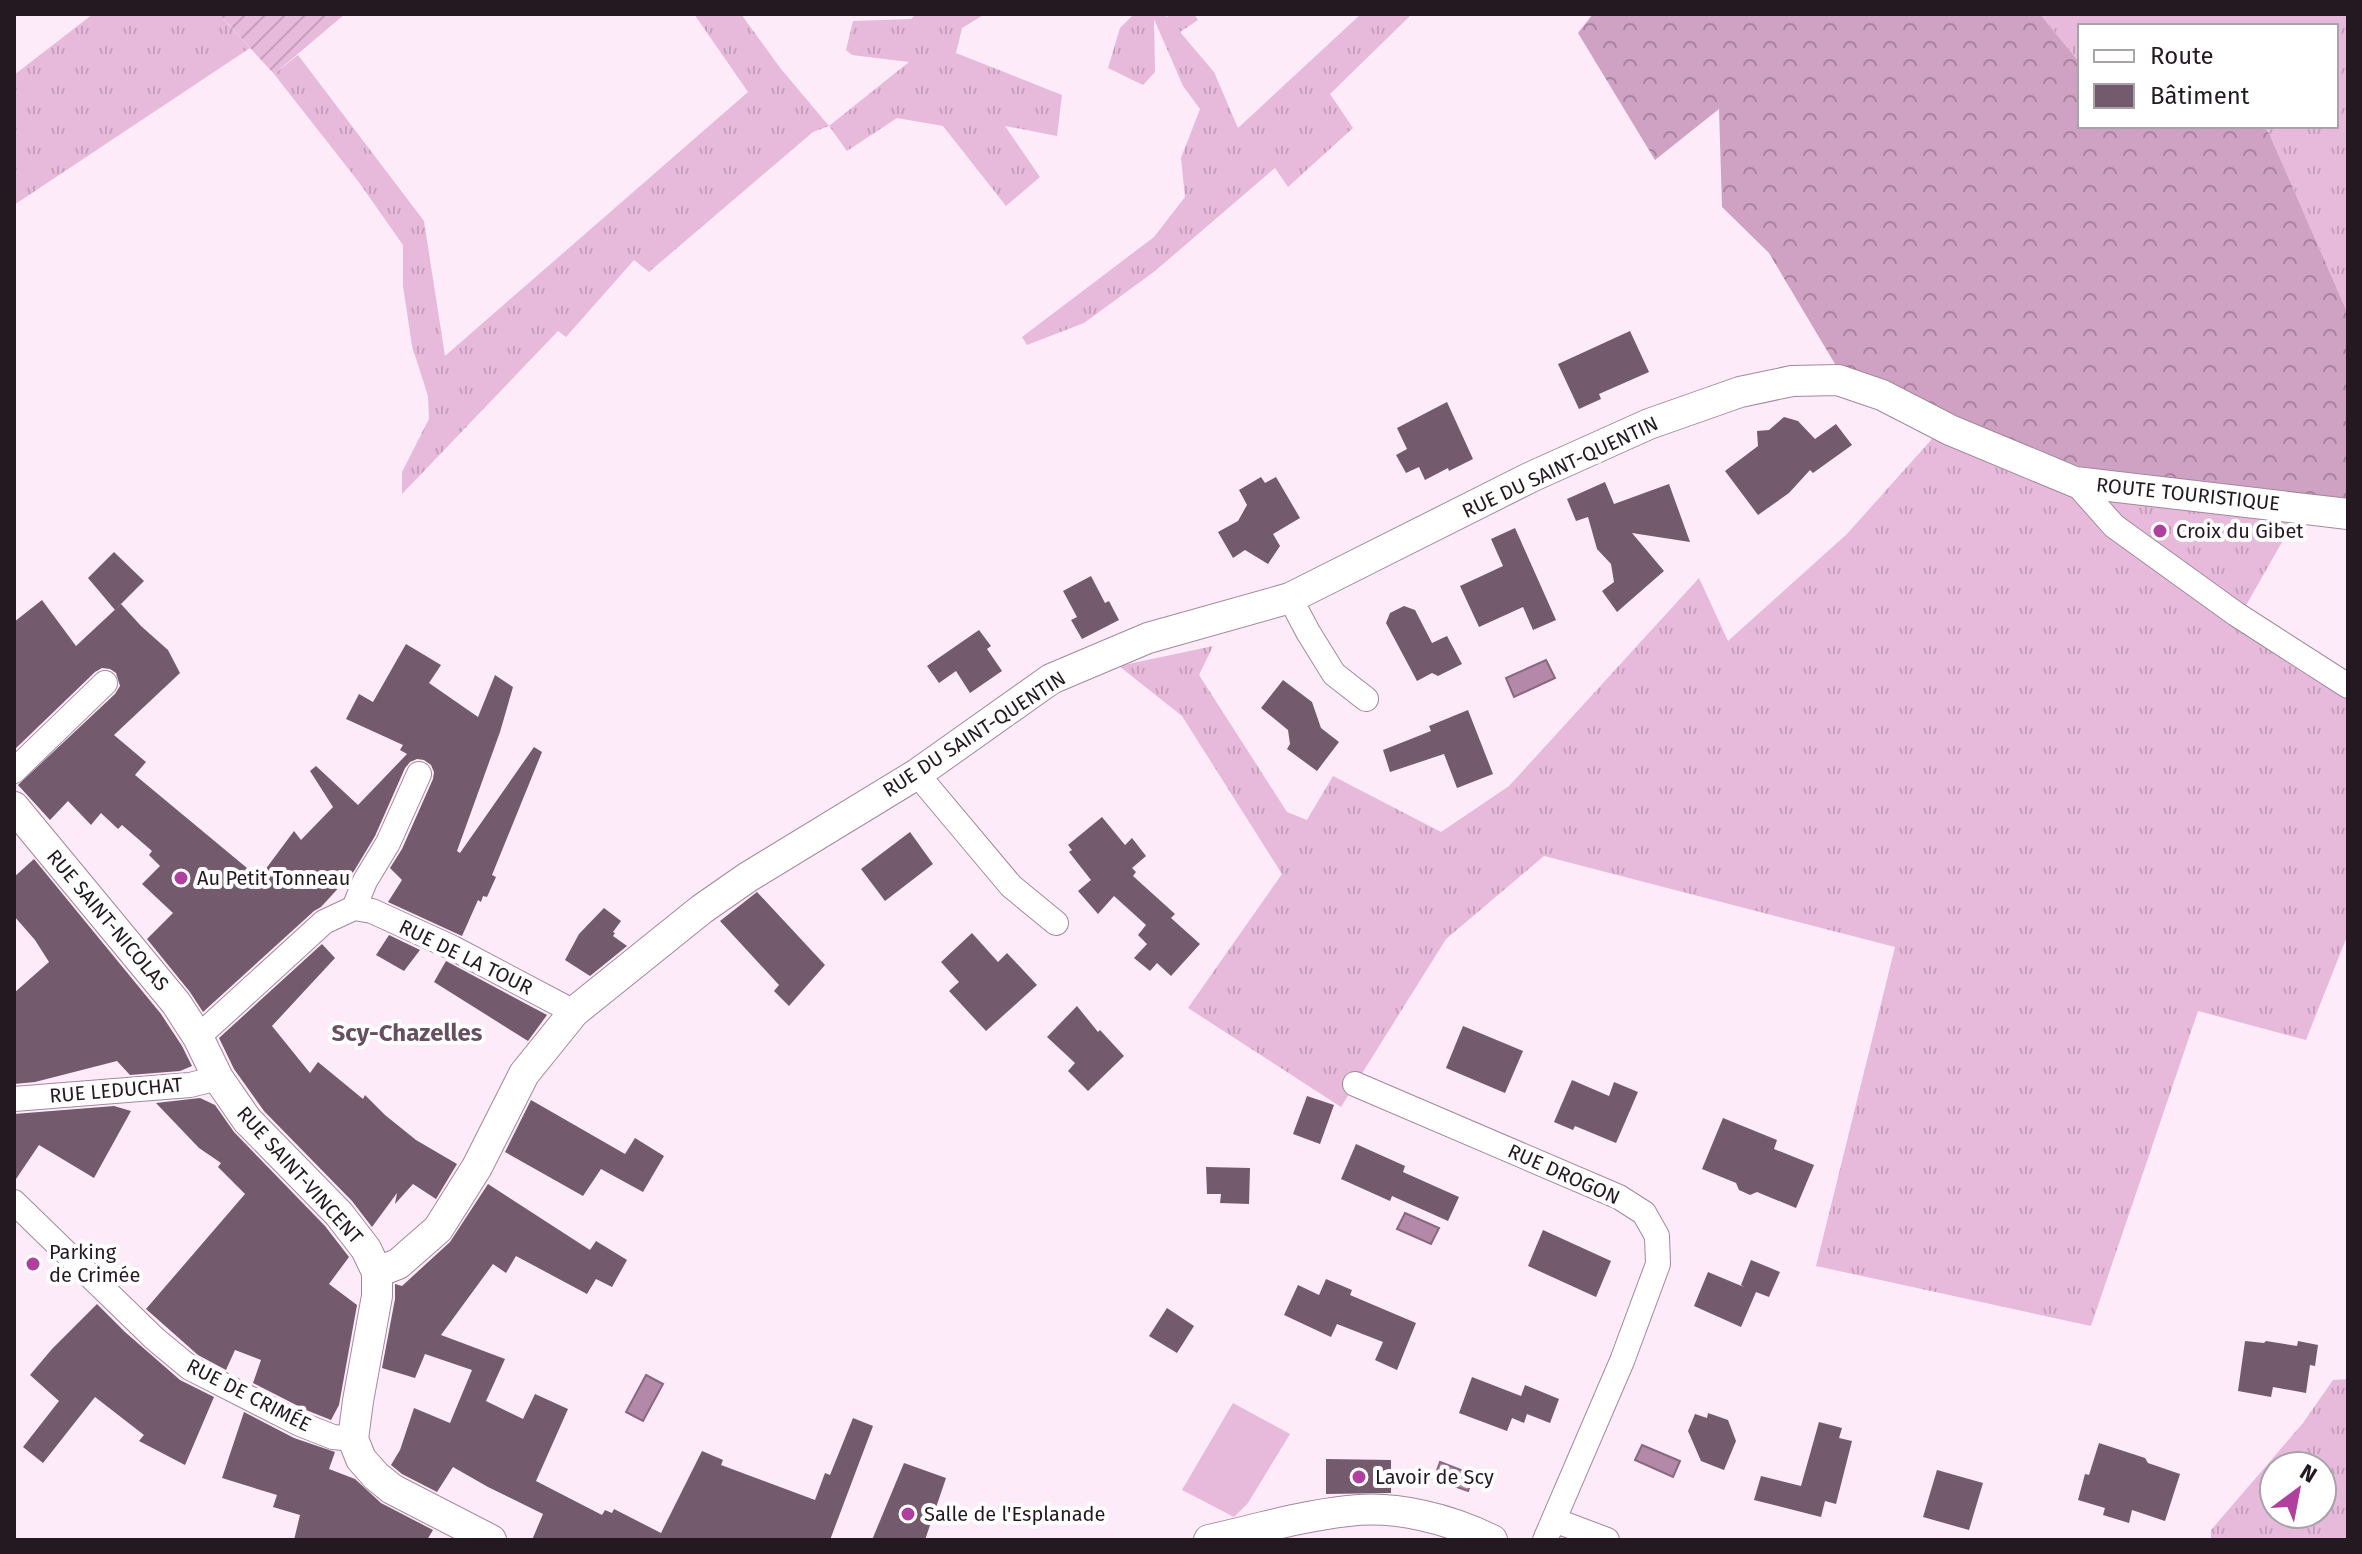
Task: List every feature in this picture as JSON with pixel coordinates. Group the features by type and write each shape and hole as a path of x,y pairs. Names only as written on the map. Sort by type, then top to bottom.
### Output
{"street":[{"name":"RUE DU SAINT-QUENTIN","path":"377,1272 398,1264 438,1229 477,1167 524,1074 574,1012 702,909 748,877 917,774 1051,679 1148,638 1290,598 1531,477 1649,424 1740,392 1792,381 1838,380 1882,395 1950,430 2075,482"},
{"name":"ROUTE TOURISTIQUE","path":"2075,482 2348,514"},
{"path":"2075,482 2114,526 2126,535 2236,614 2348,686"},
{"path":"1290,598 1334,674 1366,699"},
{"path":"14,771 105,683"},
{"path":"198,1037 324,922 354,908 419,774"},
{"path":"917,774 1011,886 1056,923"},
{"name":"RUE SAINT-NICOLAS","path":"14,807 176,1003 198,1037"},
{"name":"RUE DE LA TOUR","path":"354,908 372,911 453,948 574,1012"},
{"name":"RUE SAINT-VINCENT","path":"198,1037 218,1078 247,1120 339,1214 366,1249 377,1272"},
{"name":"RUE LEDUCHAT","path":"14,1099 190,1085 218,1078"},
{"name":"RUE DROGON","path":"1355,1084 1619,1197 1644,1213 1657,1236 1658,1264 1622,1361 1549,1530"},
{"name":"RUE DE CRIMÉE","path":"14,1202 155,1339 190,1368 300,1424 333,1437 353,1439"},
{"path":"377,1272 377,1296 353,1439 361,1459 392,1489 491,1540"},
{"path":"1209,1540 1349,1510 1412,1514 1492,1540"},
{"path":"1549,1530 1607,1540"}],"green space":[{"path":"93,14 219,14 250,48 14,205 14,75"},
{"path":"219,14 345,14 274,74"},
{"path":"694,14 741,14 781,69 829,126 813,132 649,272 634,260 566,337 558,331 402,494 402,472 429,419 428,396 412,346 403,286 403,245 358,181 274,74 298,55 424,221 445,356 748,92"},
{"path":"916,14 985,14 962,28 956,53 1062,95 1057,136 1005,126 1040,177 1006,206 943,126 897,118 847,151 829,126 909,62 852,55 846,50 853,21 911,19"},
{"path":"1134,14 1164,14 1167,17 1171,14 1194,14 1198,20 1180,32 1214,72 1238,128 1361,14 1412,14 1330,94 1353,128 1288,187 1275,168 1155,271 1084,323 1027,345 1022,337 1154,237 1185,197 1181,158 1200,109 1183,86 1154,19 1155,72 1143,85 1108,68 1120,28"},
{"path":"1593,14 2040,14 2078,61 2078,128 2263,128 2269,133 2348,314 2348,514 2134,488 1838,369 1769,253 1722,207 1719,109 1655,160 1578,33"},
{"path":"2040,14 2348,14 2348,314 2269,133 2263,128 2338,128 2338,24 2078,24 2078,61"},
{"path":"1945,414 2302,507 2236,623 2348,696 2348,934 2306,1040 2198,1011 2091,1326 1816,1266 1895,947 1544,856 1446,939 1341,1107 1188,1008 1282,874 1182,716 1119,666 1213,646 1199,675 1287,812 1307,820 1333,776 1441,832 1509,786 1699,578 1728,641 1847,534 1931,440"},
{"path":"2348,1379 2348,1540 2211,1540 2211,1530 2258,1475 2258,1530 2338,1530 2338,1450 2280,1450 2333,1380"},
{"path":"1233,1403 1290,1434 1248,1503 1234,1517 1182,1490"}],"shaded area":[{"path":"1546,660 1555,678 1514,697 1506,678"},
{"path":"1405,1213 1439,1228 1431,1244 1397,1229"},
{"path":"646,1375 663,1384 643,1421 626,1412"},
{"path":"1642,1445 1680,1461 1673,1477 1635,1460"},
{"path":"1440,1462 1474,1475 1468,1491 1434,1479"}],"building":[{"path":"1630,331 1649,372 1599,394 1601,399 1579,409 1558,364"},
{"path":"1447,402 1473,459 1425,480 1419,467 1406,473 1396,455 1407,449 1397,428"},
{"path":"1784,417 1798,421 1815,439 1836,424 1852,445 1813,473 1810,470 1789,493 1758,515 1725,471 1758,446 1757,431 1769,430"},
{"path":"1261,477 1265,483 1276,477 1300,518 1273,534 1280,546 1268,564 1245,550 1233,558 1218,532 1238,521 1247,505 1239,490"},
{"path":"1605,482 1614,504 1669,484 1690,542 1632,533 1664,571 1617,612 1602,591 1614,582 1611,564 1597,549 1588,517 1576,521 1567,499"},
{"path":"1515,528 1556,620 1533,630 1523,607 1479,627 1460,586 1503,566 1491,539"},
{"path":"114,552 144,581 115,610 88,578"},
{"path":"1091,576 1105,603 1109,601 1119,620 1082,639 1071,620 1077,617 1063,591"},
{"path":"42,600 76,646 121,604 168,650 180,673 114,735 146,762 135,775 259,878 294,831 301,840 333,807 310,771 316,766 358,805 407,754 400,750 403,745 346,719 359,694 373,702 406,644 441,665 429,683 478,717 495,675 513,687 457,851 460,853 534,747 542,752 492,875 496,877 487,897 483,896 481,902 478,900 462,936 388,902 402,880 390,868 402,849 433,779 431,765 417,759 405,768 375,836 354,871 321,907 203,1012 147,939 173,913 142,884 160,866 149,855 152,851 122,825 118,829 101,813 91,825 68,801 50,820 18,785 120,686 116,673 110,669 102,668 95,672 14,750 14,622"},
{"path":"1404,606 1415,610 1432,643 1447,636 1462,664 1438,676 1432,673 1417,681 1386,623 1390,613"},
{"path":"979,630 991,646 987,649 1002,671 970,693 956,671 939,683 927,666"},
{"path":"1283,680 1312,702 1321,728 1339,742 1317,771 1287,749 1290,744 1288,730 1261,708"},
{"path":"1468,710 1493,774 1457,788 1444,754 1390,772 1383,750 1431,731 1429,726"},
{"path":"1102,817 1125,845 1132,838 1146,856 1132,868 1136,872 1133,876 1175,914 1171,918 1200,944 1171,976 1157,963 1150,971 1134,958 1147,944 1138,935 1146,925 1114,896 1098,914 1078,891 1091,880 1069,852 1072,850 1068,845"},
{"path":"910,832 933,864 885,901 861,869"},
{"path":"34,859 161,1014 192,1066 180,1071 130,1075 117,1061 35,1082 14,1084 14,993 49,962 14,916 14,877"},
{"path":"757,892 825,965 789,1006 774,991 779,985 720,921"},
{"path":"604,908 621,921 613,936 627,946 590,976 565,960 579,934"},
{"path":"972,933 998,962 1007,953 1037,985 986,1031 949,991 959,982 941,962"},
{"path":"389,935 420,950 404,971 376,955"},
{"path":"322,944 335,958 272,1026 310,1073 318,1062 363,1099 365,1095 416,1140 457,1164 436,1199 413,1184 395,1204 397,1193 372,1227 352,1201 264,1111 234,1069 219,1038"},
{"path":"446,961 547,1015 528,1041 434,982"},
{"path":"1077,1006 1098,1032 1100,1030 1124,1056 1088,1091 1068,1071 1075,1063 1047,1037"},
{"path":"1463,1026 1523,1051 1505,1093 1446,1068"},
{"path":"1572,1080 1609,1096 1614,1082 1638,1092 1616,1143 1575,1126 1573,1130 1554,1122"},
{"path":"1307,1096 1334,1105 1320,1144 1293,1134"},
{"path":"200,1098 215,1105 234,1132 325,1226 349,1257 329,1284 357,1305 339,1405 331,1420 253,1383 261,1360 235,1350 226,1370 198,1355 146,1309 245,1194 218,1167 221,1163 199,1148 156,1103"},
{"path":"531,1100 625,1154 635,1138 664,1156 643,1192 601,1169 583,1196 505,1152"},
{"path":"114,1106 131,1111 94,1178 39,1145 14,1182 14,1114"},
{"path":"1723,1118 1777,1140 1774,1149 1814,1165 1796,1208 1757,1192 1750,1195 1739,1190 1736,1183 1702,1169"},
{"path":"1356,1144 1405,1166 1403,1172 1459,1197 1448,1221 1392,1196 1390,1201 1341,1179"},
{"path":"1206,1167 1250,1168 1249,1204 1220,1203 1221,1194 1207,1194"},
{"path":"488,1184 590,1250 596,1241 627,1260 612,1287 596,1279 587,1294 516,1256 506,1273 493,1264 441,1335 505,1359 486,1401 523,1419 535,1394 568,1409 536,1481 602,1515 605,1510 612,1513 614,1509 661,1533 702,1451 723,1460 721,1465 815,1500 825,1473 830,1475 853,1418 873,1426 830,1540 532,1540 543,1514 453,1467 437,1492 391,1465 400,1450 414,1408 450,1423 472,1370 425,1354 415,1378 382,1368 395,1284 402,1286 450,1242"},
{"path":"1543,1230 1611,1261 1596,1297 1528,1266"},
{"path":"1751,1260 1780,1272 1769,1297 1756,1292 1741,1327 1694,1306 1708,1272 1744,1287 1741,1285"},
{"path":"1326,1279 1352,1290 1350,1295 1416,1323 1397,1370 1375,1360 1383,1342 1337,1324 1331,1337 1284,1315 1298,1285 1319,1295"},
{"path":"97,1304 180,1380 214,1397 185,1465 139,1441 144,1435 95,1397 43,1463 23,1447 59,1401 30,1375"},
{"path":"1167,1308 1194,1326 1177,1353 1149,1336"},
{"path":"2245,1341 2297,1346 2298,1341 2318,1345 2315,1366 2310,1365 2306,1393 2273,1387 2271,1397 2238,1391"},
{"path":"1472,1377 1521,1396 1525,1385 1559,1399 1550,1423 1527,1414 1524,1423 1512,1418 1507,1431 1459,1413"},
{"path":"244,1412 294,1438 335,1452 329,1469 355,1479 381,1503 433,1530 427,1540 294,1540 300,1515 273,1507 277,1495 222,1478"},
{"path":"1708,1413 1728,1420 1736,1441 1724,1470 1701,1461 1688,1431 1695,1414 1707,1418"},
{"path":"1819,1422 1842,1428 1839,1438 1852,1441 1836,1504 1825,1501 1821,1517 1754,1500 1761,1476 1801,1486"},
{"path":"2099,1443 2145,1458 2148,1463 2180,1474 2165,1521 2132,1510 2129,1523 2103,1515 2105,1508 2078,1500 2085,1474 2089,1475"},
{"name":"Lavoir de Scy","path":"1326,1459 1391,1460 1391,1493 1326,1494"},
{"name":"Salle de l'Esplanade","path":"904,1463 946,1478 925,1540 872,1540"},
{"path":"1937,1470 1983,1483 1969,1530 1923,1517"}],"place":[{"name":"Croix du Gibet","path":"2160,531"},
{"name":"Au Petit Tonneau","path":"181,878"},
{"name":"Parking de Crimée","path":"33,1264"},
{"name":"Lavoir de Scy","path":"1359,1477"},
{"name":"Salle de l'Esplanade","path":"908,1514"}],"district":[{"name":"Scy-Chazelles","path":"407,1033"}]}
